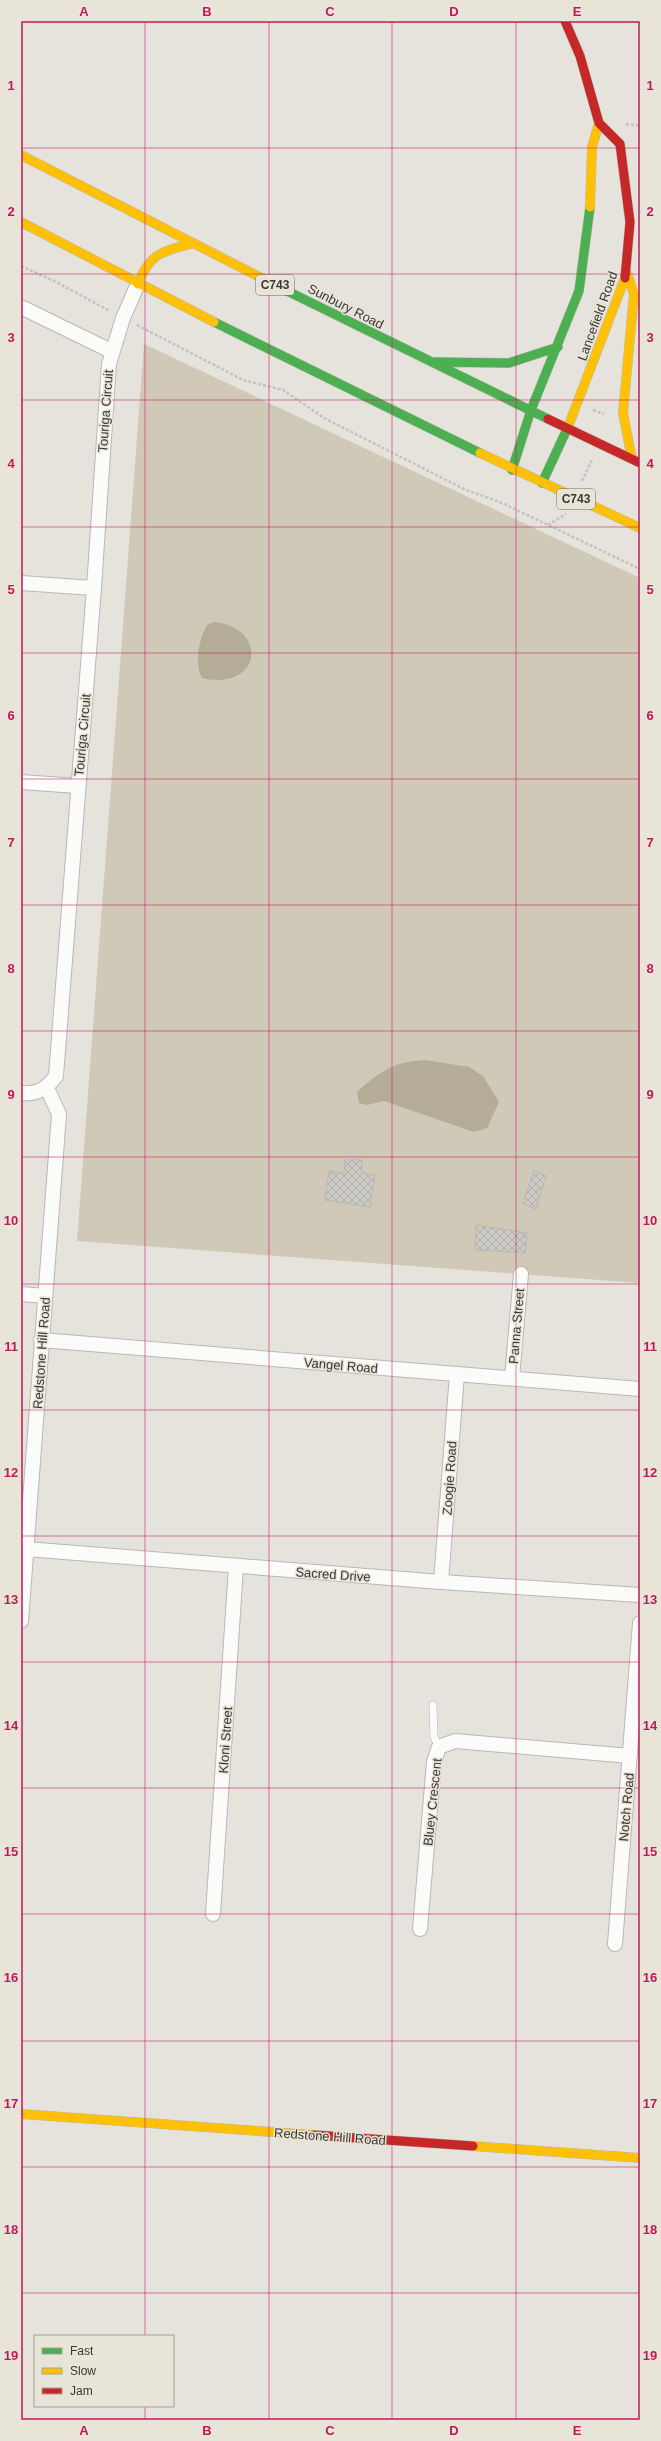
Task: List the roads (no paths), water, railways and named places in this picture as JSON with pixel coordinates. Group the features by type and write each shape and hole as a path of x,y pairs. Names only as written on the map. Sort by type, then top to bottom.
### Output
{"main road":[{"name":"Lancefield Road","path":"542,483 568,427 628,273 630,222 620,144 599,123 580,56 565,21"},
{"name":"Lancefield Road","path":"512,470 532,410 579,291 589,225 592,147 599,123"},
{"name":"Sunbury Road","path":"21,155 428,362 568,427 636,461"},
{"name":"C743","path":"21,222 138,284 512,470 640,528"},
{"path":"138,284 143,268 153,255 194,243"},
{"path":"628,273 634,294 623,413 636,461"},
{"path":"428,362 510,362 558,347"},
{"name":"Redstone Hill Road","path":"21,2114 640,2158"}],"street":[{"name":"Touriga Circuit","path":"47,1088 56,1076 111,351 122,318 138,284"},
{"name":"Touriga Circuit","path":"21,307 111,351"},
{"path":"21,583 94,588"},
{"path":"21,782 77,786"},
{"path":"21,1093 32,1094 47,1088"},
{"name":"Redstone Hill Road","path":"21,1621 59,1114 47,1088"},
{"name":"Panna Street","path":"512,1378 521,1274"},
{"path":"21,1294 45,1296"},
{"name":"Vangel Road","path":"41,1340 640,1389"},
{"name":"Zoogie Road","path":"441,1582 457,1374"},
{"name":"Sacred Drive","path":"26,1549 441,1582 640,1595"},
{"name":"Kloni Street","path":"213,1914 236,1566"},
{"name":"Notch Road","path":"615,1944 640,1623"},
{"name":"Bluey Crescent","path":"420,1929 434,1762 439,1747 455,1741 630,1756"}],"lane":[{"path":"433,1705 434,1737 439,1747"}]}
